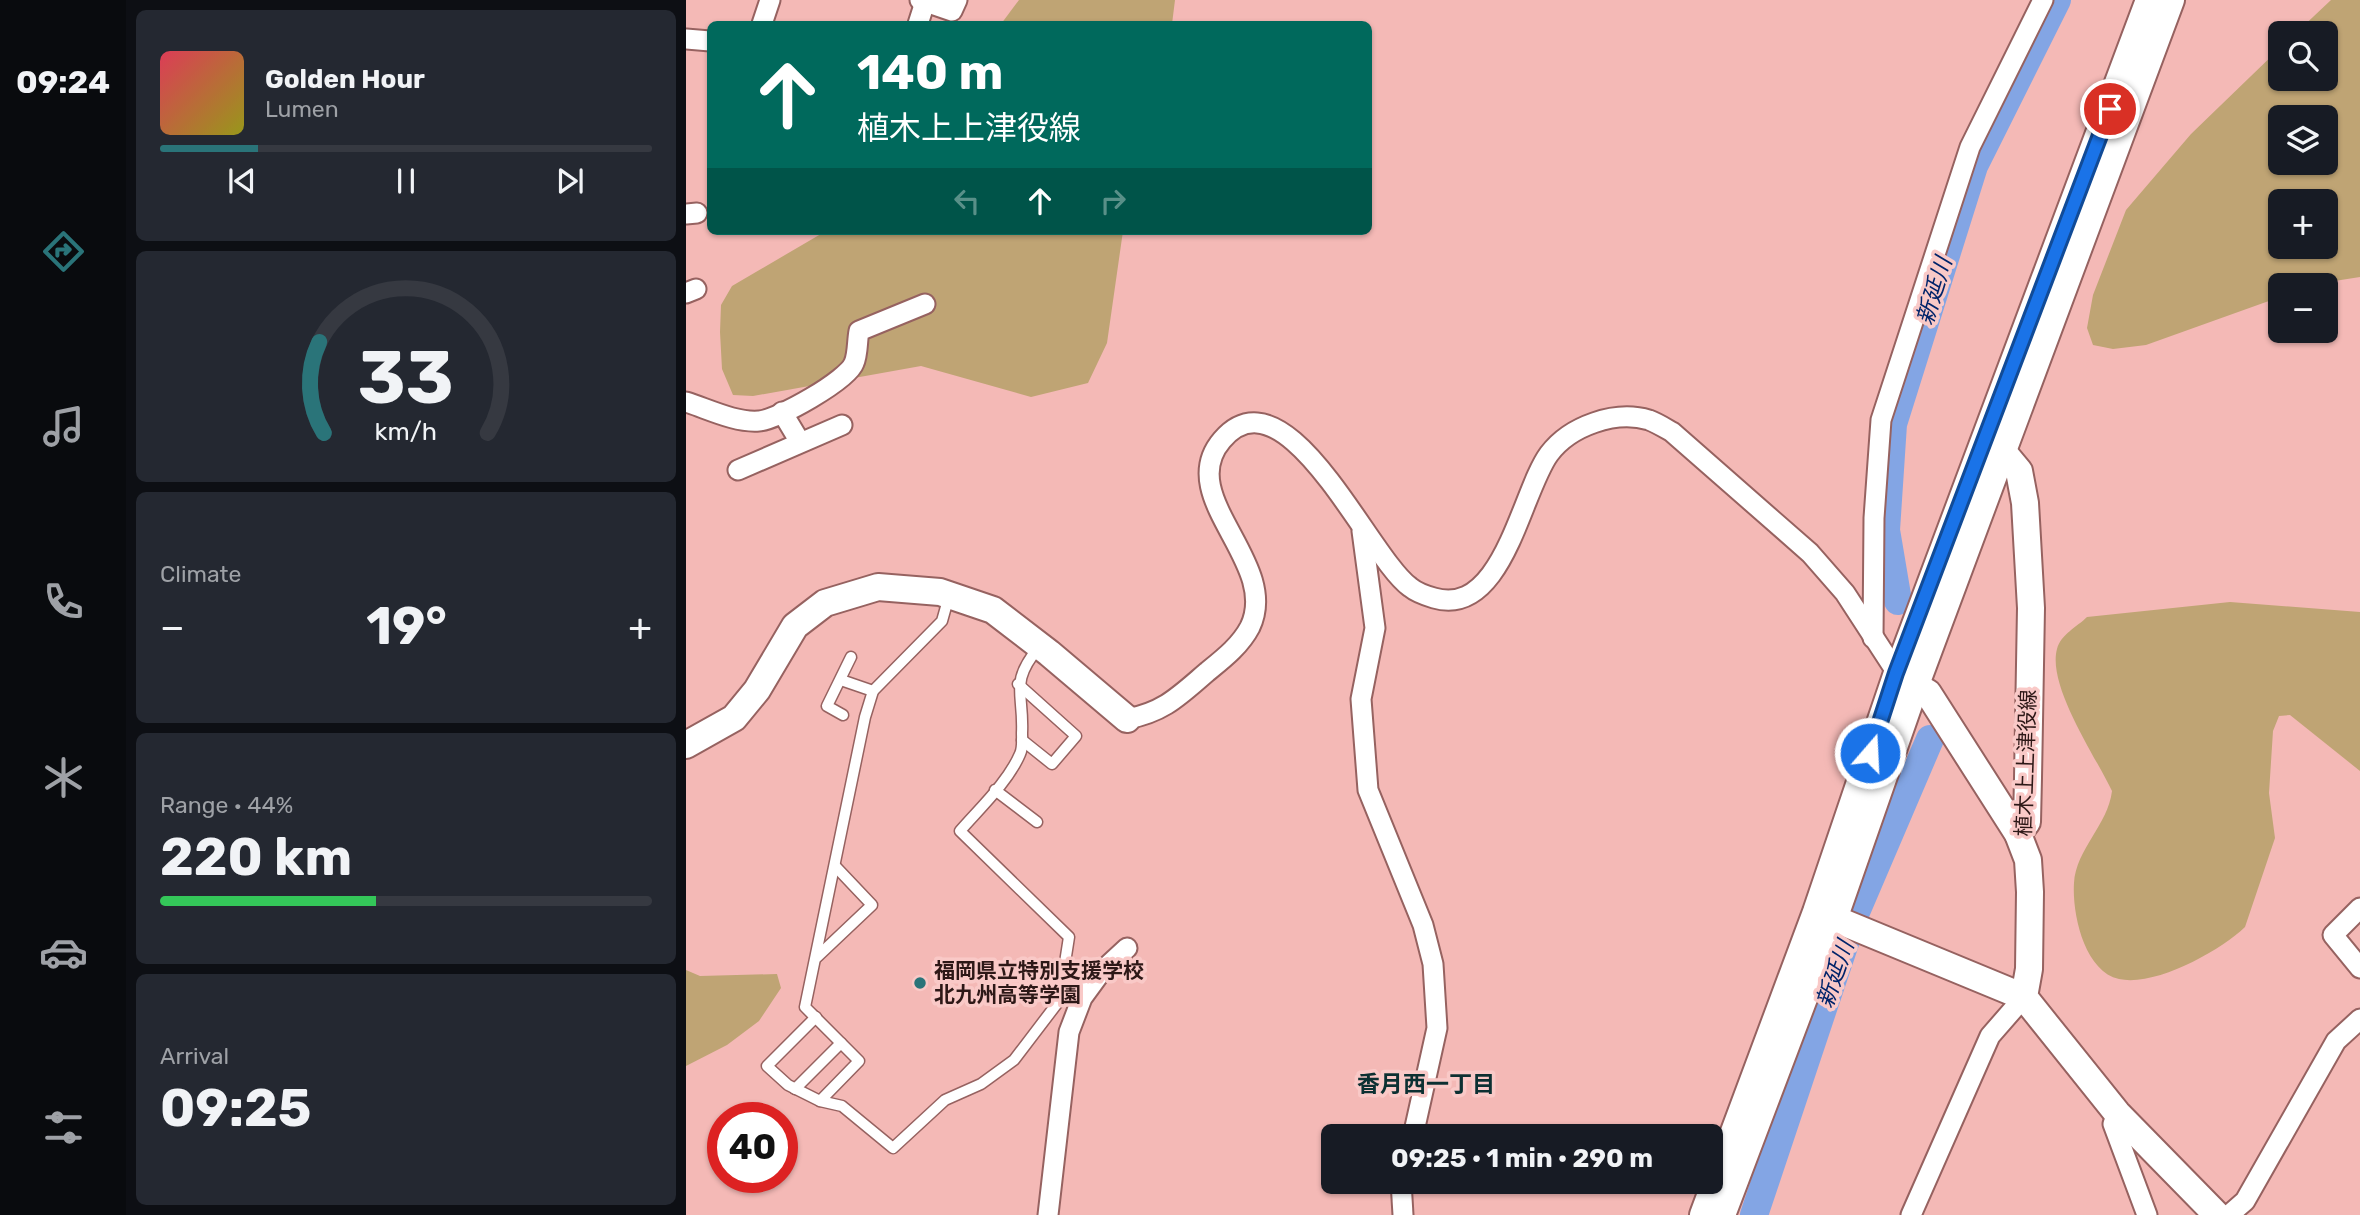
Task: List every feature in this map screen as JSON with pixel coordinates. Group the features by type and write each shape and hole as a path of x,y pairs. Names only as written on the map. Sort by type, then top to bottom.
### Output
{"street":[{"path":"763,21 770,0"},
{"path":"919,21 923,1 952,11 957,0"},
{"path":"1873,638 1874,518 1881,421 1970,147 2043,0"},
{"path":"1996,443 2149,0"},
{"path":"1722,1215 1906,680 1996,443 2171,0"},
{"path":"686,39 707,41"},
{"path":"686,402 742,419 761,421 782,412 845,375 854,364 859,331 925,304"},
{"path":"782,412 800,442"},
{"path":"686,745 734,718 757,690 794,626 825,603 877,587 950,595 993,610 1126,719 1152,714 1236,648 1250,626 1256,606 1254,584 1209,481 1211,460 1223,439 1242,426 1264,424 1282,429 1312,457 1362,531 1409,587 1436,599 1456,598 1478,591 1496,571 1549,454 1569,435 1600,420 1648,420 1672,432 1810,553 1845,593 1873,638 1906,680 1928,693 2018,834"},
{"path":"738,470 842,425"},
{"name":"植木上上津役線","path":"1996,443 2019,471 2025,503 2031,608 2027,822 2018,834 2028,860 2029,969 2024,997"},
{"path":"1362,531 1375,628 1361,699 1368,790 1423,925 1433,964 1437,1028 1416,1124"},
{"path":"2360,908 2333,935 2360,968"},
{"path":"1825,916 2024,997 2117,1113 2217,1215"},
{"path":"1703,1215 1825,916"},
{"path":"1048,1215 1069,1032 1082,998 1101,972 1127,948"},
{"path":"1911,1215 1990,1036 2024,997"},
{"path":"2229,1215 2245,1201 2336,1041 2360,1019"},
{"path":"2117,1113 2113,1124 2147,1215"},
{"path":"1402,1194 1403,1215"}],"lane":[{"path":"820,1101 859,1061 805,1007 873,691 942,621 950,595"},
{"path":"816,1017 767,1066 795,1089 820,1101 842,1106 893,1148 945,1100 981,1084 1014,1060 1059,1001 1069,937 960,831 995,790 1021,753 1018,684 1026,663 1040,646"},
{"path":"843,715 827,706 851,657"},
{"path":"841,680 873,691"},
{"path":"1018,684 1076,736 1052,764 1022,740"},
{"path":"995,790 1037,822"},
{"path":"816,958 872,905 835,866"},
{"path":"795,1089 841,1043"}],"shaded area":[{"path":"1019,0 1175,0 1172,21 1003,21"},
{"path":"2331,0 2360,0 2360,277 2338,280 2338,273 2268,273 2268,301 2146,345 2113,349 2093,345 2087,328 2093,295 2126,210 2191,134 2268,60 2268,91 2338,91 2338,21 2309,21"},
{"path":"819,235 1122,235 1107,343 1088,383 1031,397 921,366 753,396 733,395 722,369 720,332 721,305 732,286"},
{"path":"2230,602 2360,612 2360,771 2290,715 2279,716 2273,731 2269,793 2275,838 2245,927 2220,946 2186,965 2150,978 2119,979 2107,974 2089,953 2075,910 2076,871 2105,815 2112,791 2066,701 2059,682 2057,649 2066,635 2087,617"},
{"path":"686,970 700,976 777,974 781,988 759,1021 727,1045 686,1066"}],"waterway":[{"name":"新延川","path":"1898,601 1886,530 1893,424 1974,166 2057,0"},
{"name":"新延川","path":"1754,1215 1853,919 1930,739"}],"place":[{"name":"福岡県立特別支援学校 北九州高等学園","path":"920,983"}],"district":[{"name":"香月西一丁目","path":"1426,1084"}],"route":[{"path":"1870,753 1896,673 2110,109"}]}
